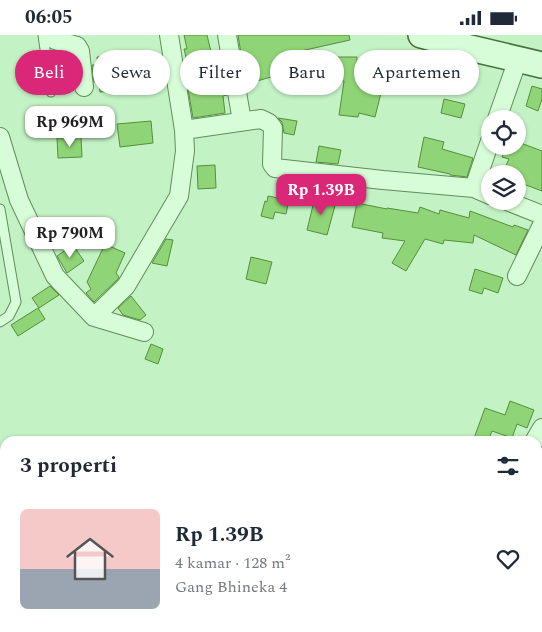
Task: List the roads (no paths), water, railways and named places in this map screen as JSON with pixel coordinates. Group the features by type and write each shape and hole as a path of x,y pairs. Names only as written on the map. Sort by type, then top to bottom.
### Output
{"street":[{"path":"52,35 55,40 77,46 80,51 84,87"},
{"path":"94,317 126,286 179,196 185,157 184,130 169,35"},
{"path":"227,35 242,121"},
{"path":"421,35 470,49 542,65"},
{"path":"500,110 518,59"},
{"path":"184,130 261,119 269,123 273,128 272,164 275,168 481,191"},
{"path":"0,137 19,200 55,277 94,317 144,332"},
{"path":"526,209 542,215"},
{"path":"517,276 542,225"}],"lane":[{"path":"43,35 45,50"},
{"path":"0,209 16,293 16,302 9,317 0,322"}]}
